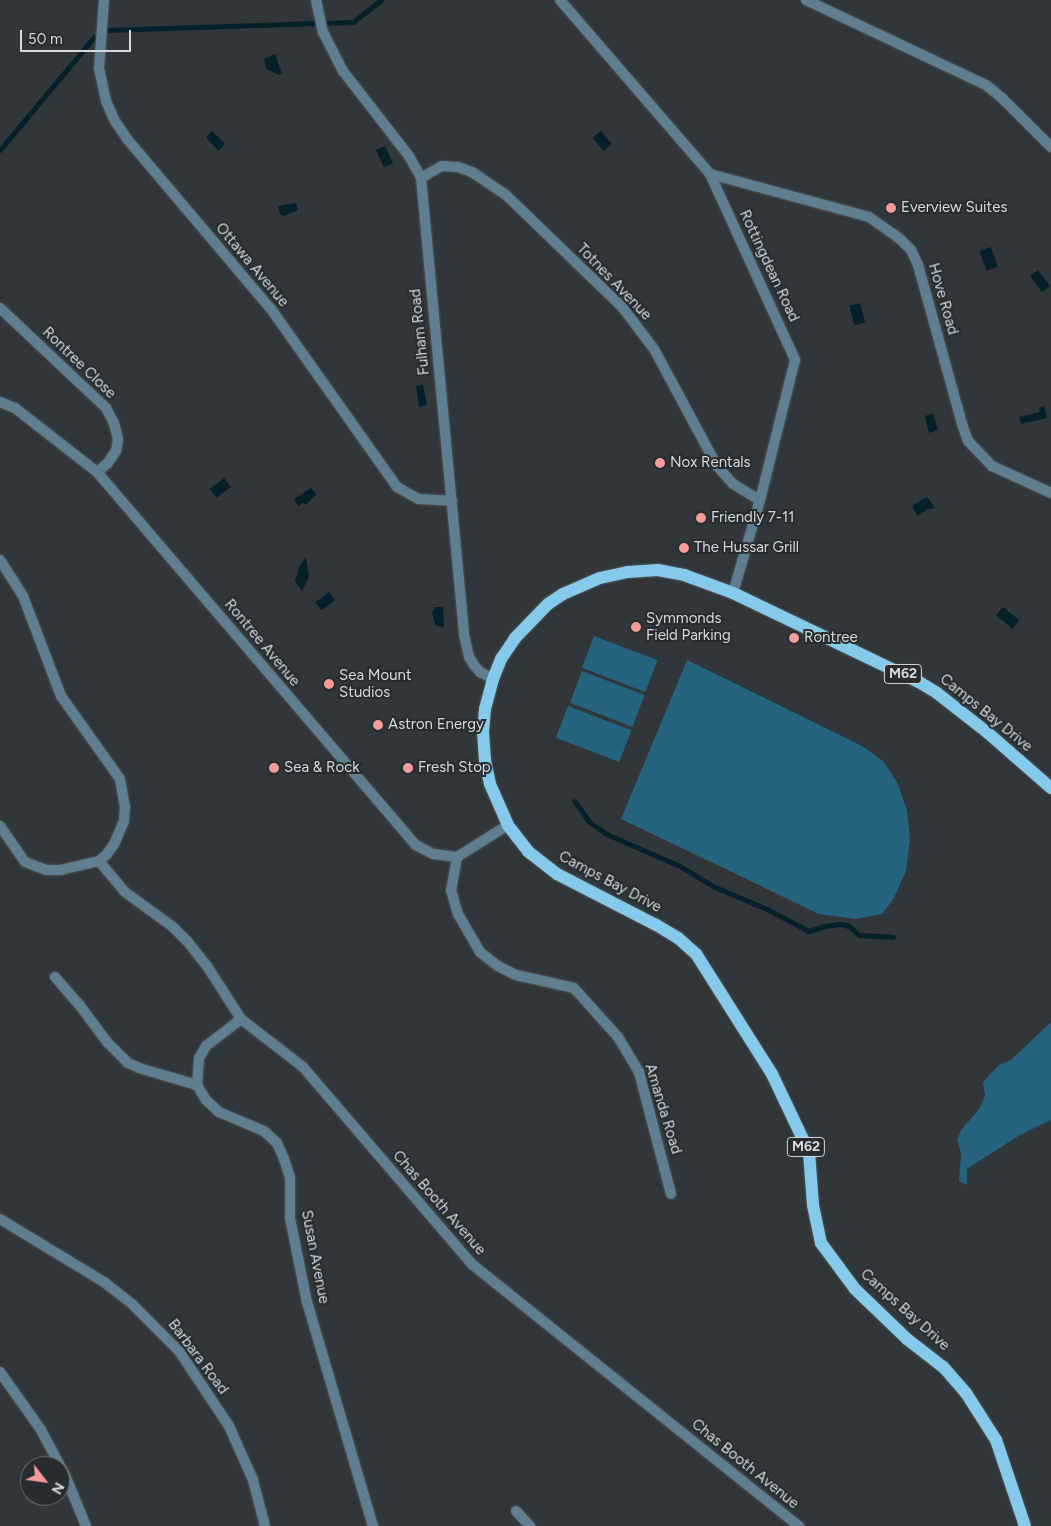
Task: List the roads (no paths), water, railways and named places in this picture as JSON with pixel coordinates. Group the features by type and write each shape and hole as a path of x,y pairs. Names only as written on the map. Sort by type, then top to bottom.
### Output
{"main road":[{"name":"Camps Bay Drive","path":"1025,1526 996,1440 966,1393 944,1367 907,1339 855,1289 821,1243 813,1205 812,1168 805,1144 772,1074 696,954 678,938 656,925 557,874 528,851 508,824 490,784 485,760 483,732 485,709 493,679 501,659 530,620 563,594 585,583 628,572 658,570 684,575 733,593 828,637 937,693 988,732 1051,788"}],"street":[{"name":"Ottawa Avenue","path":"104,0 99,68 106,101 115,122 128,140 271,309 397,487 419,499 452,501"},
{"name":"Fulham Road","path":"316,0 323,32 342,72 409,156 420,178 464,635 469,657 474,665 480,672 493,679"},
{"name":"Rottingdean Road","path":"560,0 710,174 795,360 760,500 733,593"},
{"path":"806,0 986,85 1003,99 1051,147"},
{"name":"Totnes Avenue","path":"420,178 431,170 442,166 458,167 472,172 505,194 623,308 654,349 717,466 733,484 760,500"},
{"name":"Hove Road","path":"710,174 869,217 900,239 911,250 918,265 968,442 992,466 1051,493"},
{"name":"Rontree Close","path":"0,308 106,408 114,424 118,439 116,451 108,463 97,472"},
{"name":"Rontree Avenue","path":"0,402 15,408 97,472 416,845 433,854 457,857"},
{"path":"0,560 23,596 60,696 122,785 125,806 124,821 114,844 99,861 61,870 46,870 35,867 18,855 0,826"},
{"path":"457,857 508,824"},
{"name":"Amanda Road","path":"457,857 451,890 458,914 480,952 498,966 516,975 574,988 618,1037 639,1072 671,1194"},
{"name":"Chas Booth Avenue","path":"99,861 124,892 173,927 188,942 207,966 241,1019 303,1067 473,1265 799,1526"},
{"path":"55,978 107,1042 128,1063 139,1068 198,1084 199,1058 206,1046 241,1019"},
{"name":"Susan Avenue","path":"198,1084 206,1100 219,1112 264,1131 277,1143 284,1158 290,1178 290,1218 307,1302 373,1526"},
{"name":"Barbara Road","path":"0,1220 74,1262 104,1282 132,1304 178,1351 229,1426 253,1480 265,1526"},
{"path":"0,1372 41,1430 66,1475 86,1526"},
{"path":"516,1511 530,1526"}],"waterway":[{"path":"325,23 353,22 381,0"},
{"path":"108,30 316,23"},
{"path":"0,150 94,37"},
{"path":"575,801 589,821 607,834 680,866 713,886 767,909 809,931 841,924 849,926 859,935 893,937"}],"place":[{"name":"Everview Suites","path":"891,208"},
{"name":"Nox Rentals","path":"660,463"},
{"name":"Friendly 7-11","path":"701,518"},
{"name":"The Hussar Grill","path":"684,548"},
{"name":"Symmonds Field Parking","path":"636,627"},
{"name":"Rontree","path":"794,638"},
{"name":"Sea Mount Studios","path":"329,684"},
{"name":"Astron Energy","path":"378,725"},
{"name":"Sea & Rock","path":"274,768"},
{"name":"Fresh Stop","path":"408,768"}]}
